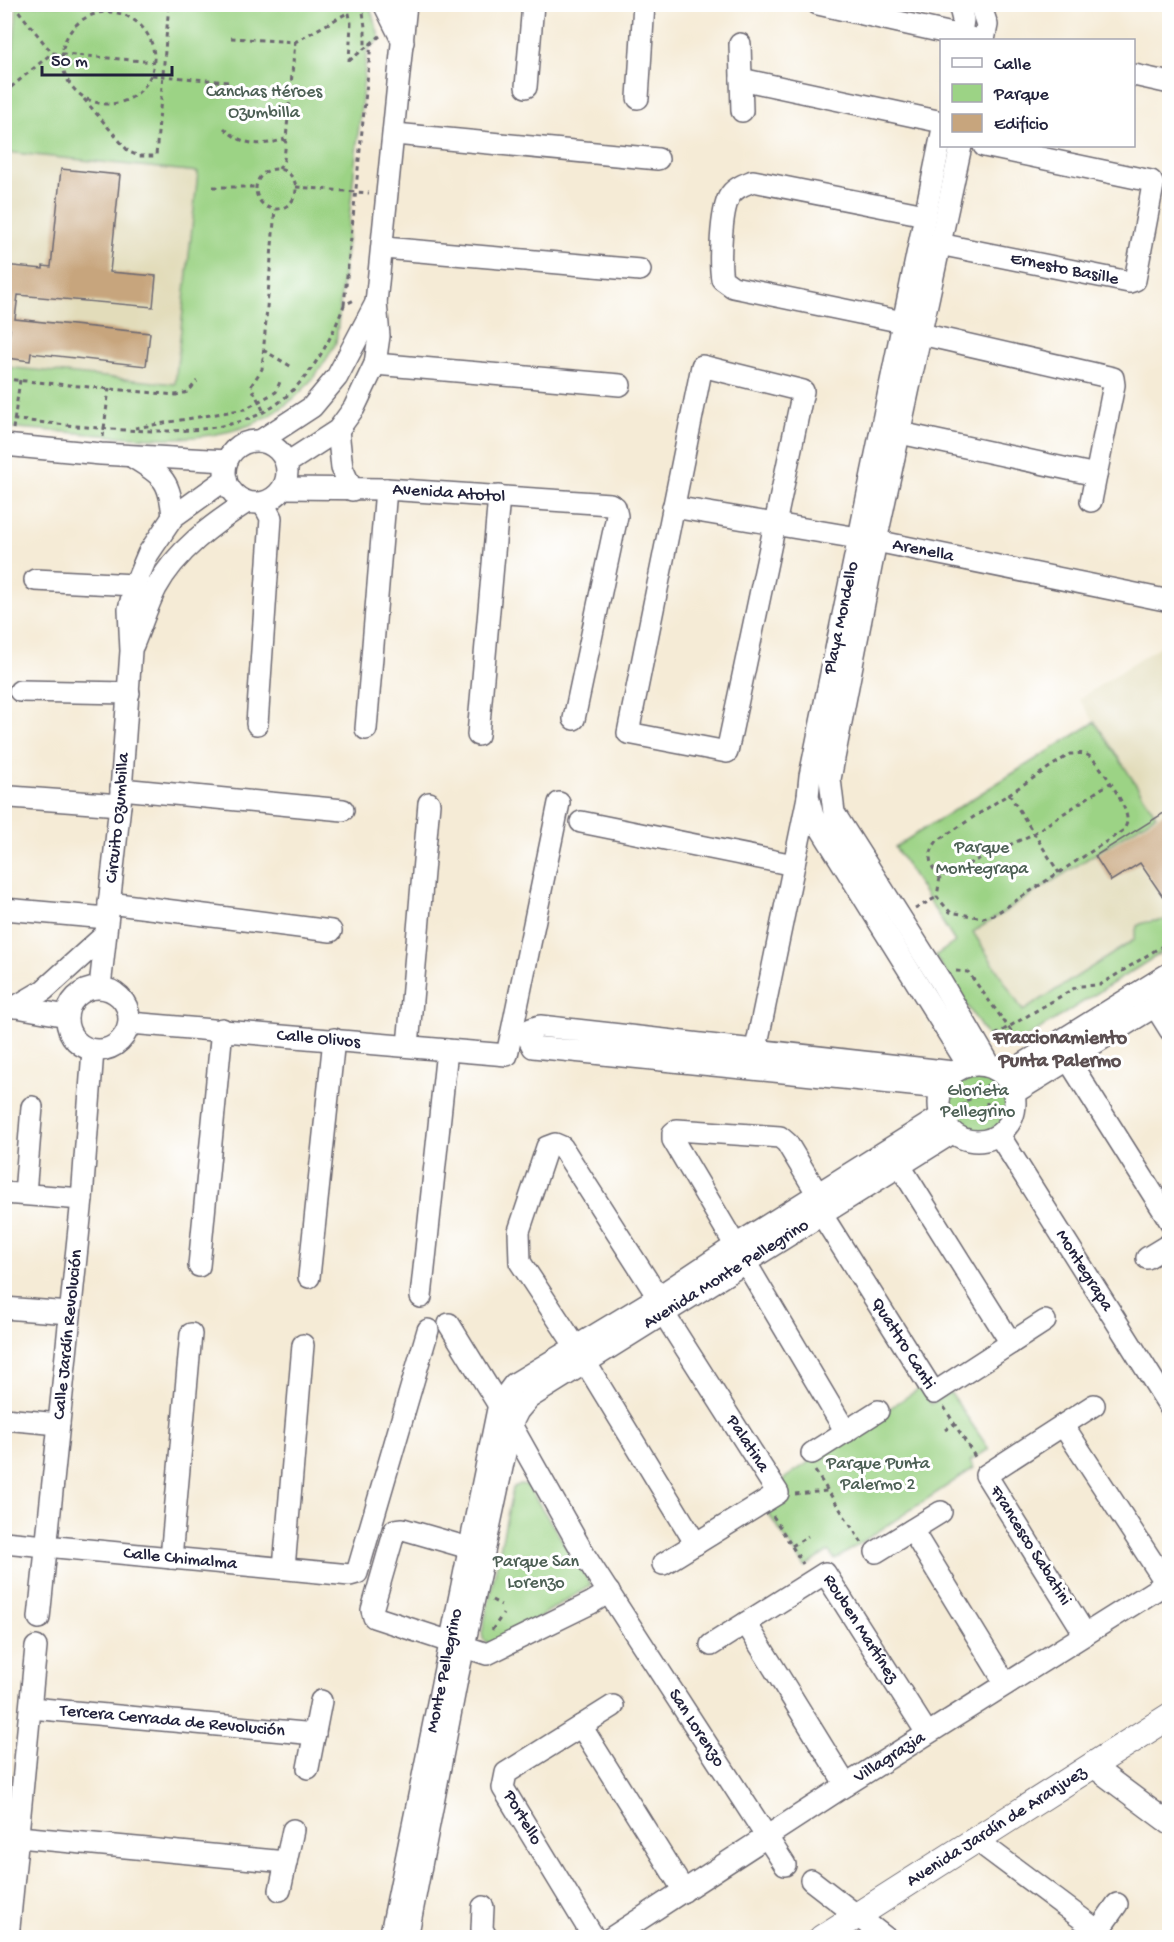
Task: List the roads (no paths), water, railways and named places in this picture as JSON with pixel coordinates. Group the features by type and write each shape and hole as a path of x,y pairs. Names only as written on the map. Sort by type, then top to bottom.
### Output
{"street":[{"path":"384,4 398,33"},
{"path":"287,463 338,430 354,408 375,364 379,336 377,295 384,248 394,134 398,33 406,4"},
{"path":"526,87 533,4"},
{"path":"638,98 644,4"},
{"path":"818,4 857,9 967,39 959,4"},
{"path":"980,4 987,25 984,39"},
{"path":"740,44 742,111"},
{"path":"1135,75 1170,83"},
{"path":"741,79 940,122"},
{"path":"394,134 658,159"},
{"name":"Playa Mondello","path":"940,143 903,322 830,779 830,796 834,813 883,910 954,1075"},
{"name":"Playa Mondello","path":"961,147 900,433 867,540 810,776 808,796 813,816 883,910 940,980 978,1046 1003,1079"},
{"name":"Ernesto Basille","path":"939,244 1130,282 1135,280 1153,185 1151,181 989,147"},
{"path":"903,322 733,287 722,279 719,261 728,198 738,187 753,181 925,214"},
{"path":"384,248 640,270"},
{"path":"257,724 271,518 255,502 233,493 226,470 240,446 266,437 312,407 337,377 377,295"},
{"path":"921,334 1113,378 1114,385 1091,501"},
{"path":"375,364 620,385"},
{"path":"702,366 803,391 776,526 727,752 628,733 702,366"},
{"path":"338,430 342,468 352,490"},
{"path":"900,433 1096,476"},
{"path":"255,502 275,498 283,488 288,476 287,463 266,437"},
{"path":"8,445 131,456 226,470"},
{"path":"131,456 159,473 169,486 173,517"},
{"name":"Circuito Ozumbilla","path":"100,987 121,797 129,693 131,651 129,609 135,585 148,554 173,517 226,470"},
{"name":"Avenida Atotol","path":"283,488 386,489 610,504 615,507 617,516 574,719"},
{"path":"366,729 386,489"},
{"path":"478,735 499,496"},
{"name":"Circuito Ozumbilla","path":"131,651 157,587 182,555 211,526 255,502"},
{"name":"Arenella","path":"673,507 867,540 1170,601"},
{"path":"35,580 135,585"},
{"path":"20,691 129,693"},
{"path":"753,1059 808,796"},
{"path":"11,797 121,797 343,810"},
{"path":"408,1046 429,803"},
{"name":"Calle Olivos","path":"130,1023 507,1054 559,803"},
{"path":"581,822 794,865"},
{"path":"4,909 107,919 332,931"},
{"path":"10,1006 44,990 107,919"},
{"path":"1003,1079 1031,1059 1170,973"},
{"path":"100,987 117,993 128,1006 130,1023 123,1038 110,1048 93,1050 79,1044 69,1031 67,1016 72,1001 78,995 84,990 100,987"},
{"path":"753,1059 540,1026 531,1029 529,1039 533,1047 753,1059 1003,1079 1069,1061 1162,1002 1170,1030"},
{"path":"10,1006 67,1016"},
{"path":"199,1266 222,1029"},
{"path":"309,1277 334,1039"},
{"name":"Calle Jardín Revolución","path":"39,1618 82,1199 93,1050"},
{"path":"421,1297 447,1050"},
{"path":"1069,1061 1170,1221"},
{"path":"954,1075 938,1103 946,1125 967,1140 984,1141 999,1135 1013,1116 1003,1079"},
{"path":"32,1107 15,1193 82,1199"},
{"name":"Avenida Monte Pellegrino","path":"499,1404 514,1384 581,1355 661,1306 747,1264 900,1166 946,1125"},
{"name":"Avenida Monte Pellegrino","path":"661,1306 736,1245 817,1194 946,1125"},
{"path":"817,1194 787,1143 780,1137 678,1130 673,1133 673,1140 846,1432"},
{"name":"Montegrapa","path":"999,1135 1170,1407"},
{"name":"Palatina","path":"581,1355 520,1262 517,1247 519,1231 548,1147 555,1144 562,1147 661,1306 771,1497 663,1564"},
{"path":"900,1166 1011,1342"},
{"name":"Quattro Canti","path":"822,1215 934,1393 1045,1321"},
{"path":"1147,1258 1170,1244"},
{"path":"4,1308 70,1313"},
{"name":"San Lorenzo","path":"449,1324 512,1425 609,1592 785,1865"},
{"name":"Calle Chimalma","path":"4,1542 350,1575 357,1573 428,1330"},
{"path":"171,1558 191,1334"},
{"path":"284,1568 303,1345"},
{"path":"581,1355 696,1544"},
{"name":"Avenida Monte Pellegrino","path":"512,1425 518,1411 529,1398 581,1355"},
{"name":"Monte Pellegrino","path":"407,1938 456,1644 469,1548 499,1404"},
{"name":"Francesco Sabatini","path":"1085,1634 986,1475 1094,1405"},
{"path":"812,1453 878,1411"},
{"path":"4,1419 59,1424"},
{"name":"Monte Pellegrino","path":"390,1938 456,1644 512,1425"},
{"path":"1063,1425 1168,1582"},
{"path":"876,1552 941,1512"},
{"path":"469,1548 403,1529 395,1530 372,1610 374,1617 487,1654 493,1653 609,1592"},
{"path":"912,1530 1006,1684"},
{"name":"Rouben Martínez","path":"711,1645 825,1573 927,1733"},
{"name":"Villagrazia","path":"611,1938 927,1733 1168,1582"},
{"path":"746,1623 846,1785"},
{"path":"8,1938 36,1647"},
{"path":"308,1768 321,1701"},
{"name":"Portello","path":"594,1938 503,1788 506,1773 613,1706"},
{"name":"Tercera Cerrada de Revolución","path":"31,1708 315,1734"},
{"name":"Avenida Jardín de Aranjuez","path":"822,1938 1170,1716"},
{"path":"580,1726 684,1891"},
{"path":"1091,1765 1170,1824"},
{"path":"280,1890 293,1830"},
{"path":"19,1837 286,1862"},
{"path":"975,1839 1096,1934 1117,1904"},
{"path":"811,1880 886,1938"},
{"path":"483,1907 482,1929 486,1938"}],"district":[{"name":"Fraccionamiento Punta Palermo","path":"1060,1050"}],"park label":[{"name":"Canchas Héroes Ozumbilla","path":"264,102"},
{"name":"Parque Montegrapa","path":"982,858"},
{"name":"Glorieta Pellegrino","path":"978,1101"},
{"name":"Parque Punta Palermo 2","path":"878,1474"},
{"name":"Parque San Lorenzo","path":"536,1572"}]}
